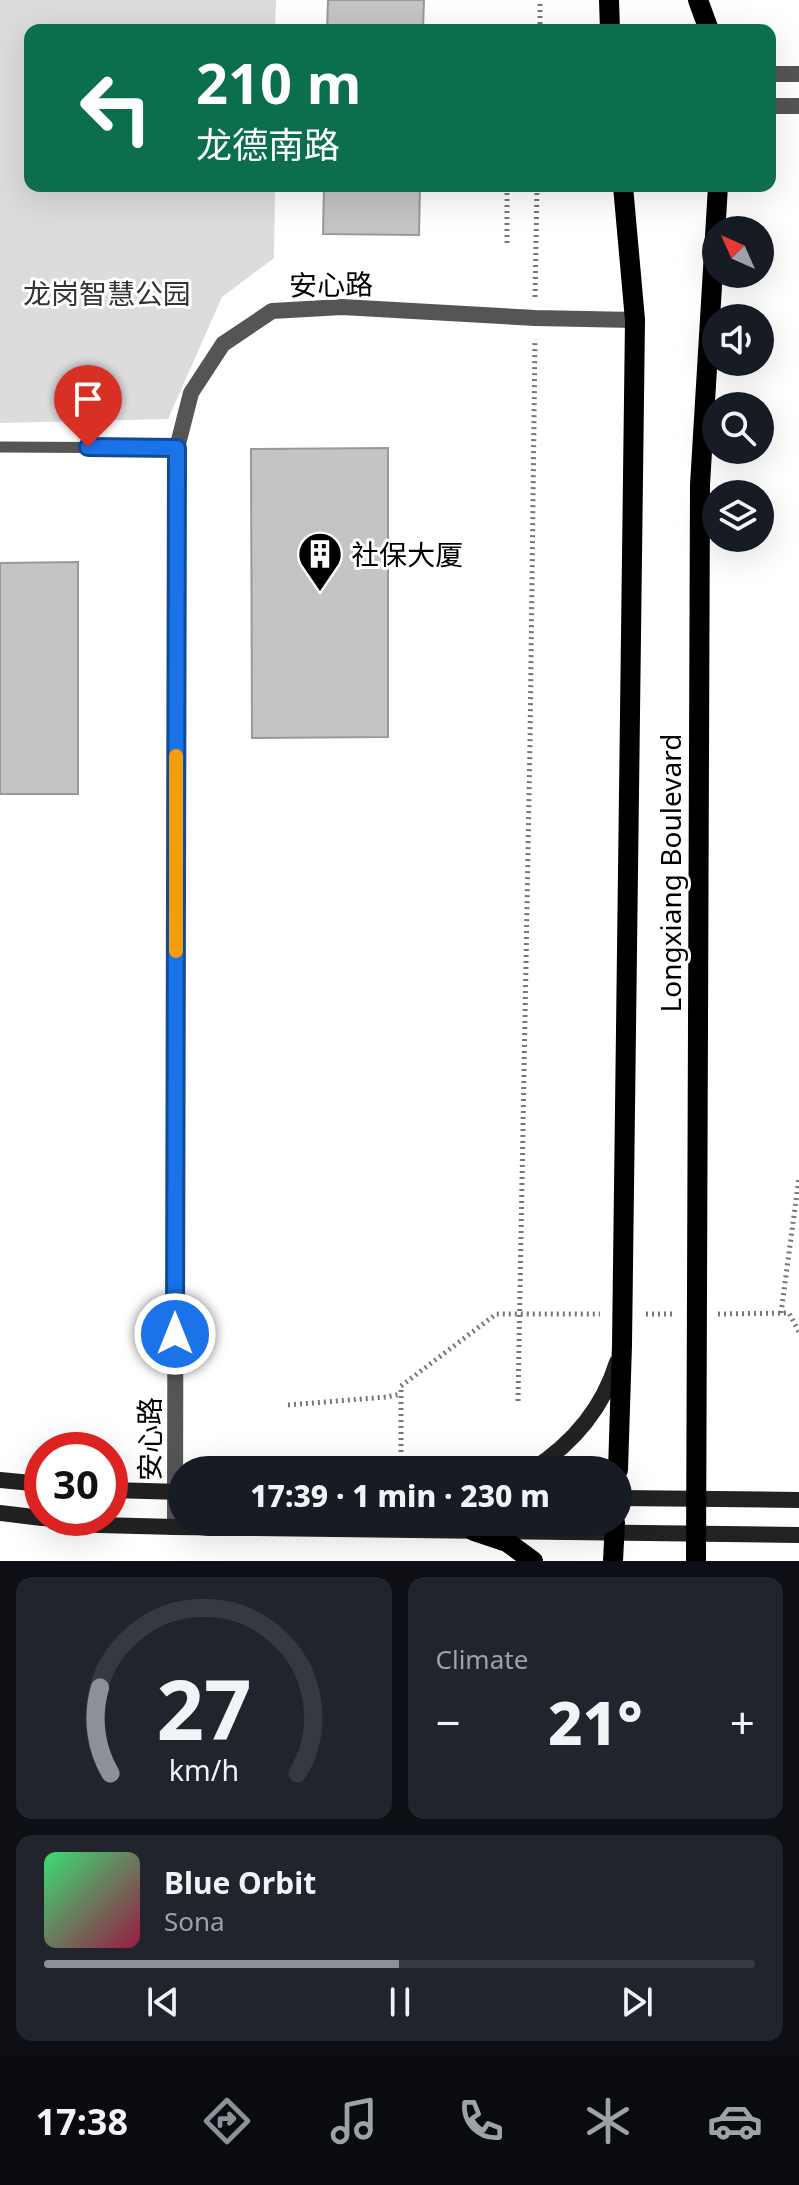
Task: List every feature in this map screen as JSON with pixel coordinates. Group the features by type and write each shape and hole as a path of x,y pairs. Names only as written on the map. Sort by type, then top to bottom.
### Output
{"main road":[{"path":"609,0 610,24"},
{"path":"698,0 707,24"},
{"name":"Longxiang Boulevard","path":"618,1456 635,320 624,192"},
{"name":"Longxiang Boulevard","path":"696,1561 700,485 718,192"},
{"path":"550,1456 567,1443 593,1413 611,1382 622,1345"},
{"path":"0,1480 24,1482"},
{"path":"128,1491 168,1492"},
{"path":"632,1498 799,1500"},
{"path":"0,1513 24,1516"},
{"path":"128,1526 168,1527"},
{"path":"632,1528 696,1534 799,1535"},
{"path":"489,1536 507,1542 533,1561"},
{"path":"613,1561 614,1536"}],"street":[{"path":"776,74 799,74"},
{"path":"776,106 799,106"},
{"name":"安心路","path":"178,1456 177,448 191,393 223,344 272,311 342,307 535,318 635,320"}],"lane":[{"path":"0,447 177,448"}],"path":[{"path":"540,0 540,24"},
{"path":"507,192 507,243"},
{"path":"518,1401 537,192"},
{"path":"781,1313 799,1178"},
{"path":"718,1314 789,1313 799,1332"},
{"path":"401,1456 401,1386 496,1314 607,1314"},
{"path":"639,1314 686,1314"},
{"path":"288,1405 401,1394"}],"green space":[{"name":"龙岗智慧公园","path":"0,0 276,0 275,24 24,24 24,192 275,192 274,258 222,297 168,419 0,423"}],"building":[{"path":"328,0 424,0 423,24 327,24"},
{"path":"324,192 420,192 419,235 323,234"},
{"name":"社保大厦","path":"388,448 388,737 252,738 251,449"},
{"path":"78,562 78,794 0,794 0,563"}],"slow traffic":[{"path":"176,756 176,951"}],"place":[{"name":"社保大厦","path":"320,593"}],"route":[{"path":"88,447 177,448 175,1334"}]}
